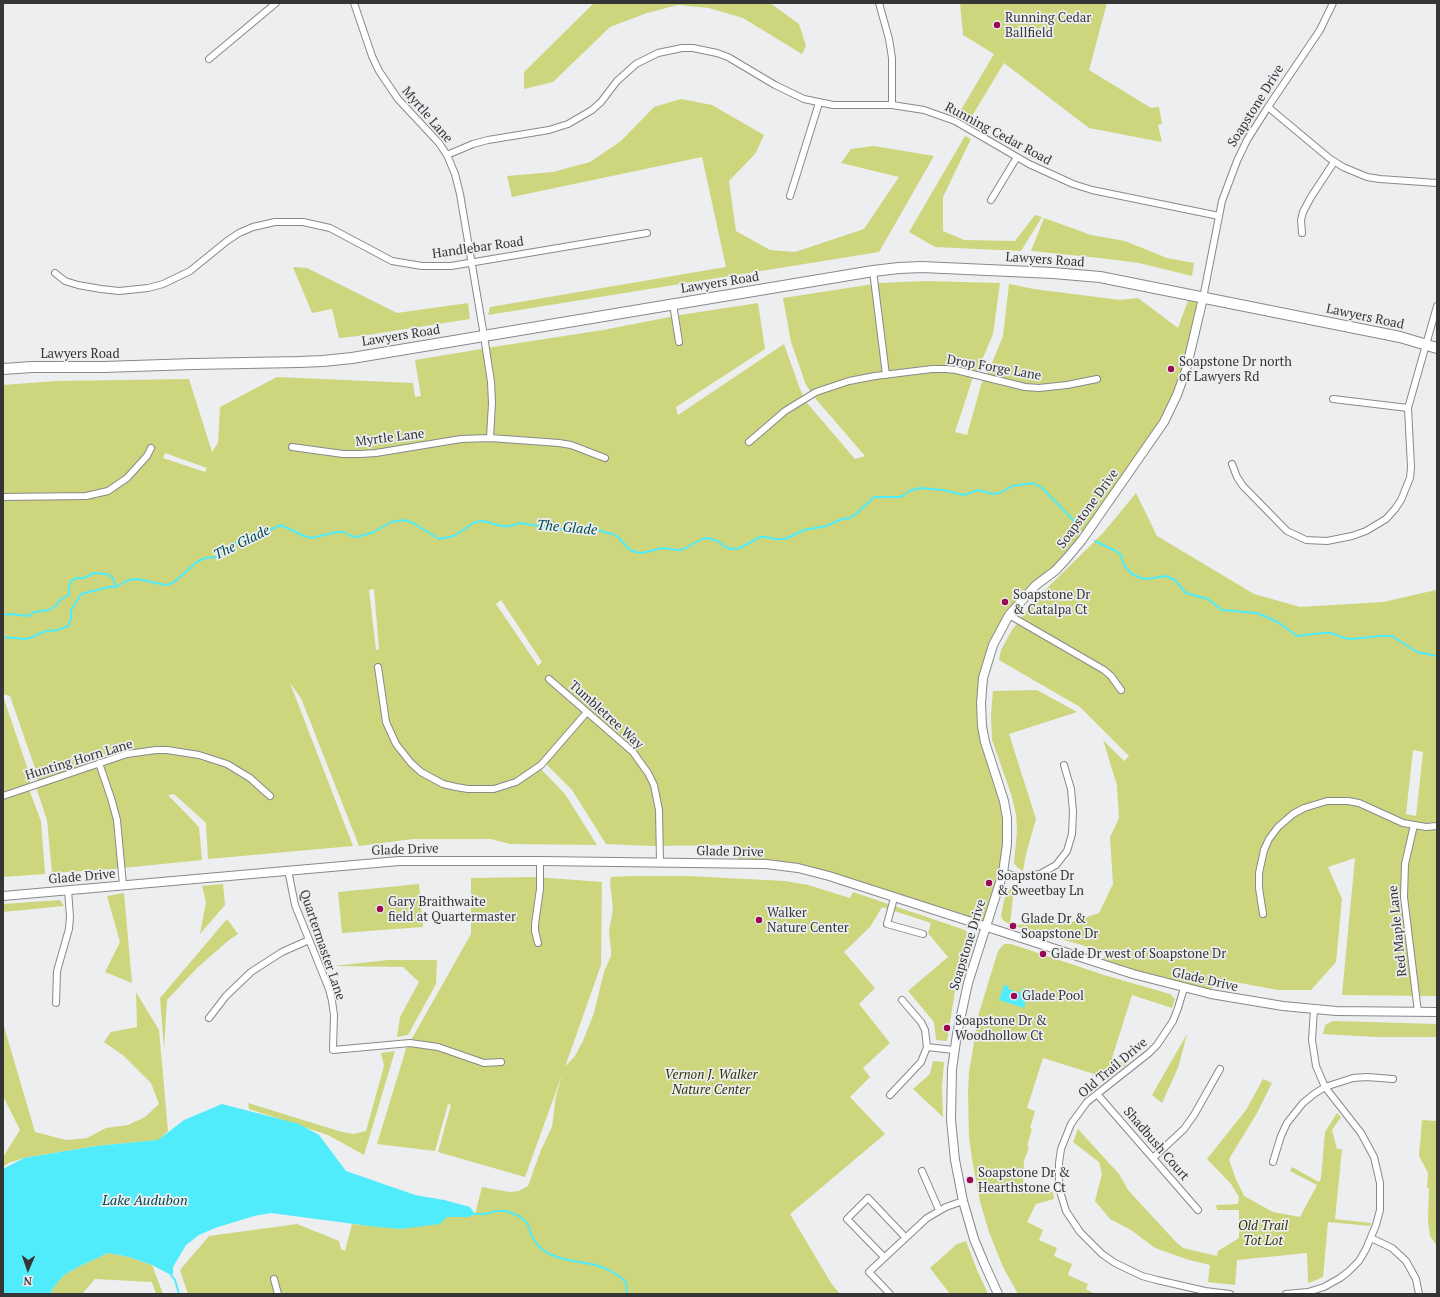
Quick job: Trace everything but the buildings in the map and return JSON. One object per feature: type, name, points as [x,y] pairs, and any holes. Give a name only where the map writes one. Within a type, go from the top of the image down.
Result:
[{"type":"main road","name":"Lawyers Road","points":[[3,369],[32,367],[104,367],[315,361],[352,358],[873,271],[922,267],[1077,274],[1100,277],[1400,337],[1437,348]]},
{"type":"street","points":[[209,59],[276,3]]},
{"type":"street","name":"Myrtle Lane","points":[[354,3],[372,56],[385,80],[398,99],[439,143],[447,155],[455,174],[472,262],[491,382],[492,403],[490,438]]},
{"type":"street","points":[[879,3],[885,20],[891,52],[892,105]]},
{"type":"street","name":"Soapstone Drive","points":[[998,1294],[974,1239],[963,1201],[955,1160],[951,1120],[954,1050],[966,991],[1003,873],[1007,844],[1007,818],[1001,790],[985,742],[982,722],[981,703],[983,678],[990,653],[997,636],[1010,615],[1035,586],[1067,558],[1082,540],[1158,432],[1175,401],[1191,352],[1222,201],[1237,160],[1247,140],[1268,107],[1320,30],[1333,3]]},
{"type":"street","name":"Running Cedar Road","points":[[447,155],[473,144],[488,140],[549,130],[568,124],[592,110],[601,102],[617,81],[636,64],[647,58],[669,50],[694,48],[717,53],[745,66],[788,92],[804,99],[819,103],[841,105],[892,105],[924,110],[946,117],[968,128],[1056,178],[1092,190],[1219,216]]},
{"type":"street","points":[[790,196],[819,103]]},
{"type":"street","points":[[1268,107],[1334,162],[1356,173],[1374,178],[1437,183]]},
{"type":"street","points":[[991,200],[1017,157]]},
{"type":"street","points":[[1302,233],[1301,220],[1303,212],[1334,162]]},
{"type":"street","name":"Handlebar Road","points":[[55,273],[65,281],[101,289],[126,290],[148,288],[163,284],[190,271],[227,241],[240,233],[263,224],[288,222],[303,222],[330,228],[383,257],[407,264],[437,267],[647,233]]},
{"type":"street","points":[[873,271],[886,375]]},
{"type":"street","points":[[673,304],[679,342]]},
{"type":"street","points":[[1232,464],[1237,477],[1243,486],[1287,531],[1297,537],[1315,541],[1327,541],[1352,536],[1366,531],[1386,519],[1395,509],[1406,490],[1411,467],[1408,408],[1411,393],[1437,306]]},
{"type":"street","name":"Drop Forge Lane","points":[[749,442],[785,411],[816,392],[850,381],[932,369],[956,370],[1039,388],[1068,385],[1097,378]]},
{"type":"street","points":[[1333,399],[1408,408]]},
{"type":"street","name":"Myrtle Lane","points":[[292,447],[343,454],[360,454],[376,453],[461,439],[490,438],[559,443],[605,458]]},
{"type":"street","points":[[3,497],[86,496],[108,491],[127,478],[151,448]]},
{"type":"street","points":[[1010,615],[1104,670],[1111,676],[1121,690]]},
{"type":"street","points":[[378,667],[386,722],[396,744],[411,763],[421,772],[437,781],[456,787],[468,789],[494,789],[516,782],[541,765],[588,712]]},
{"type":"street","name":"Tumbletree Way","points":[[549,679],[633,752],[648,773],[654,785],[659,810],[660,862]]},
{"type":"street","name":"Hunting Horn Lane","points":[[3,796],[126,754],[156,750],[183,751],[214,760],[236,769],[250,778],[270,796]]},
{"type":"street","points":[[99,763],[117,820],[123,885]]},
{"type":"street","points":[[1003,873],[1021,877],[1040,874],[1056,865],[1067,851],[1072,834],[1073,812],[1070,789],[1064,765]]},
{"type":"street","points":[[1263,914],[1259,880],[1261,860],[1264,850],[1274,831],[1293,814],[1315,804],[1327,801],[1348,801],[1359,803],[1392,819],[1414,825],[1437,826]]},
{"type":"street","name":"Red Maple Lane","points":[[1414,825],[1406,857],[1404,897],[1418,1012]]},
{"type":"street","name":"Glade Drive","points":[[3,896],[399,861],[766,864],[784,866],[829,876],[1133,974],[1184,988],[1247,1001],[1314,1009],[1362,1012],[1437,1012]]},
{"type":"street","points":[[538,943],[535,932],[535,924],[540,889],[540,861]]},
{"type":"street","name":"Quartermaster Lane","points":[[288,870],[295,905],[329,989],[334,1015],[333,1050],[396,1043],[424,1044],[451,1050],[474,1061],[484,1063],[501,1062]]},
{"type":"street","points":[[56,1003],[57,971],[69,929],[70,917],[68,890]]},
{"type":"street","points":[[894,898],[887,924],[923,934]]},
{"type":"street","points":[[209,1018],[226,996],[251,972],[282,952],[309,940]]},
{"type":"street","name":"Old Trail Drive","points":[[1184,988],[1173,1021],[1157,1045],[1144,1058],[1097,1094],[1078,1113],[1068,1131],[1061,1149],[1058,1176],[1059,1188],[1062,1200],[1071,1220],[1090,1243],[1102,1254],[1128,1270],[1157,1280],[1204,1291],[1230,1294]]},
{"type":"street","points":[[890,1095],[921,1062],[927,1047],[925,1030],[921,1022],[902,1000]]},
{"type":"street","points":[[1286,1294],[1317,1289],[1340,1278],[1359,1261],[1371,1238],[1380,1210],[1381,1190],[1378,1169],[1371,1150],[1361,1133],[1325,1087],[1316,1066],[1312,1040],[1314,1009]]},
{"type":"street","points":[[927,1047],[954,1050]]},
{"type":"street","points":[[1153,1158],[1174,1140],[1184,1129],[1194,1115],[1220,1069]]},
{"type":"street","points":[[1273,1162],[1281,1136],[1287,1123],[1303,1103],[1325,1087],[1353,1078],[1367,1077],[1393,1079]]},
{"type":"street","name":"Shadbush Court","points":[[1097,1094],[1198,1210]]},
{"type":"street","points":[[922,1171],[939,1210]]},
{"type":"street","points":[[884,1257],[847,1219],[868,1198],[905,1237]]},
{"type":"street","points":[[890,1294],[869,1272],[927,1218],[953,1203],[963,1201]]},
{"type":"street","points":[[1371,1238],[1392,1248],[1406,1261],[1416,1279],[1419,1294]]},
{"type":"street","points":[[274,1279],[278,1294]]},
{"type":"green space","points":[[594,3],[770,3],[799,24],[806,46],[802,54],[743,18],[709,8],[678,5],[647,13],[610,27],[553,82],[524,89],[524,72]]},
{"type":"green space","points":[[960,3],[1107,3],[1089,70],[1151,108],[1159,107],[1162,124],[1158,125],[1162,142],[1089,128],[1004,63],[969,121],[958,115],[994,54],[963,35]]},
{"type":"green space","points":[[681,99],[712,105],[764,135],[755,154],[729,181],[736,231],[770,250],[795,252],[864,229],[899,177],[841,163],[851,149],[874,146],[934,156],[879,252],[488,315],[490,307],[726,267],[702,157],[512,197],[507,176],[553,172],[590,162],[621,141],[654,107]]},
{"type":"green space","points":[[965,136],[971,139],[943,197],[943,231],[964,240],[1015,241],[1035,215],[1042,217],[1021,251],[935,247],[909,232]]},
{"type":"green space","points":[[1044,218],[1091,235],[1125,241],[1167,258],[1194,263],[1192,276],[1139,263],[1031,251]]},
{"type":"green space","points":[[293,267],[307,268],[397,313],[468,303],[470,319],[339,338],[332,309],[312,313]]},
{"type":"green space","points":[[925,281],[1000,283],[993,334],[972,380],[955,432],[967,435],[982,382],[990,368],[1003,336],[1009,284],[1034,289],[1120,300],[1138,298],[1178,328],[1190,295],[1203,298],[1177,395],[1092,527],[1017,605],[990,653],[981,718],[1000,785],[1007,852],[985,927],[829,876],[738,864],[738,845],[651,846],[606,844],[572,790],[544,762],[539,767],[565,794],[597,845],[510,844],[491,839],[413,839],[359,846],[301,698],[290,683],[353,846],[208,859],[206,823],[174,794],[168,795],[199,827],[202,860],[113,869],[52,873],[47,820],[37,790],[37,774],[10,696],[3,694],[3,385],[56,381],[189,379],[212,452],[218,443],[220,407],[277,377],[413,383],[415,397],[421,396],[415,360],[603,330],[680,315],[758,303],[765,349],[676,407],[678,415],[784,344],[800,389],[807,403],[855,459],[865,456],[815,398],[806,385],[791,342],[783,298],[880,283]],"holes":[[[165,453],[207,468],[205,472],[163,458]],[[374,589],[379,649],[376,650],[369,590]],[[501,600],[542,662],[538,666],[496,604]]]},
{"type":"green space","points":[[1136,493],[1157,536],[1254,594],[1300,607],[1383,602],[1436,590],[1437,996],[1342,995],[1355,858],[1328,867],[1342,899],[1336,962],[1311,990],[1278,990],[1213,978],[1211,994],[1100,964],[1106,954],[1082,945],[1010,925],[1072,922],[1099,913],[1113,884],[1110,837],[1119,818],[1117,785],[1103,740],[1124,761],[1129,756],[1080,707],[999,660],[1001,650],[1012,630],[1033,602],[1103,533]],"holes":[[[1413,750],[1423,752],[1416,816],[1406,814]]]},
{"type":"green space","points":[[1037,690],[1077,712],[1009,734],[1036,819],[1026,854],[1023,871],[1014,863],[1017,831],[1016,814],[1011,794],[992,740],[991,715],[993,691]]},
{"type":"green space","points":[[3,696],[30,776],[30,792],[41,821],[45,874],[3,877]]},
{"type":"green space","name":"Vernon J. Walker Nature Center","points":[[687,876],[785,881],[808,885],[850,898],[853,892],[965,930],[970,935],[971,941],[955,991],[947,1041],[936,1040],[934,1022],[908,991],[948,957],[928,933],[931,923],[882,907],[870,927],[844,952],[875,988],[859,1004],[890,1043],[863,1068],[870,1077],[850,1097],[885,1134],[790,1214],[831,1283],[840,1294],[188,1294],[180,1270],[209,1236],[297,1224],[339,1241],[341,1249],[345,1251],[352,1224],[401,1229],[446,1217],[469,1217],[475,1214],[482,1187],[509,1192],[519,1191],[528,1186],[541,1150],[552,1127],[556,1096],[562,1075],[525,1177],[438,1152],[451,1105],[448,1104],[435,1151],[377,1144],[406,1049],[471,934],[471,878],[535,877],[602,882],[601,965],[565,1067],[575,1056],[583,1041],[594,1013],[604,972],[611,956],[609,931],[613,909],[610,883],[611,877]]},
{"type":"green space","points":[[223,884],[225,905],[200,934],[206,902],[202,886]]},
{"type":"green space","name":"Gary Braithwaite field at Quartermaster","points":[[419,884],[423,927],[342,933],[338,892]]},
{"type":"green space","points":[[1011,887],[1014,887],[1010,925],[1003,920],[1001,916],[1004,900]]},
{"type":"green space","points":[[124,893],[132,983],[105,972],[120,942],[107,896]]},
{"type":"green space","points":[[60,900],[64,906],[3,912],[3,904]]},
{"type":"green space","points":[[227,919],[238,934],[197,968],[167,1000],[164,1049],[160,998]]},
{"type":"green space","points":[[1004,944],[1011,944],[1104,975],[1170,994],[1175,999],[1172,1008],[1132,995],[1112,1058],[1126,1065],[1107,1078],[1043,1058],[1027,1108],[1035,1111],[1027,1146],[1029,1147],[1024,1161],[1023,1184],[1053,1192],[1054,1199],[1036,1204],[1027,1222],[1043,1230],[1039,1240],[1057,1248],[1054,1256],[1072,1264],[1068,1275],[1088,1284],[1086,1289],[1095,1294],[1018,1294],[1003,1267],[989,1232],[980,1202],[969,1137],[969,1072],[979,1013],[998,951]]},
{"type":"green space","points":[[388,960],[437,960],[436,984],[408,1035],[397,1037],[400,1017],[419,982],[403,967],[333,966]]},
{"type":"green space","points":[[136,992],[159,1030],[168,1131],[159,1140],[96,1146],[24,1158],[8,1163],[3,1167],[3,1157],[20,1130],[3,1096],[3,1023],[35,1132],[66,1140],[87,1138],[106,1128],[128,1125],[145,1117],[159,1104],[151,1083],[124,1056],[104,1042],[111,1032],[137,1027]]},
{"type":"green space","points":[[1333,1021],[1437,1024],[1437,1037],[1376,1037],[1323,1034],[1325,1025]]},
{"type":"green space","points":[[1187,1034],[1178,1068],[1162,1103],[1152,1095]]},
{"type":"green space","points":[[395,1051],[364,1155],[328,1135],[249,1109],[248,1103],[342,1132],[353,1134],[366,1131],[384,1066],[381,1053]]},
{"type":"green space","points":[[933,1061],[944,1062],[942,1087],[943,1117],[913,1089],[930,1074]]},
{"type":"green space","name":"Old Trail Tot Lot","points":[[1263,1079],[1272,1083],[1257,1113],[1229,1159],[1235,1177],[1244,1196],[1273,1212],[1300,1217],[1317,1185],[1290,1171],[1292,1167],[1319,1182],[1321,1178],[1325,1132],[1337,1113],[1341,1117],[1332,1130],[1337,1149],[1342,1149],[1335,1219],[1371,1223],[1370,1226],[1328,1222],[1323,1277],[1314,1281],[1308,1283],[1307,1253],[1237,1260],[1235,1285],[1208,1282],[1210,1265],[1189,1260],[1155,1248],[1131,1230],[1110,1219],[1095,1201],[1102,1174],[1099,1162],[1073,1142],[1078,1129],[1119,1174],[1128,1190],[1183,1248],[1217,1256],[1218,1251],[1239,1238],[1239,1210],[1217,1210],[1216,1205],[1238,1204],[1239,1197],[1231,1184],[1207,1159],[1246,1110]]},
{"type":"green space","points":[[1437,1113],[1437,1246],[1430,1236],[1428,1221],[1428,1173],[1419,1156],[1422,1120],[1436,1121]]},
{"type":"green space","points":[[966,1241],[988,1294],[950,1294],[930,1268],[957,1244]]},
{"type":"green space","points":[[108,1253],[129,1257],[152,1265],[163,1294],[156,1294],[152,1282],[95,1279],[82,1294],[50,1294],[64,1275]]},
{"type":"water","name":"Glade Pool","points":[[1004,985],[1009,986],[1008,989],[1021,993],[1023,988],[1029,989],[1024,1008],[999,1000]]},
{"type":"water","name":"Lake Audubon","points":[[222,1104],[299,1124],[319,1135],[346,1171],[415,1195],[444,1200],[470,1207],[475,1214],[469,1217],[447,1217],[440,1224],[401,1229],[271,1213],[254,1216],[215,1228],[199,1235],[186,1245],[173,1267],[173,1274],[171,1275],[152,1265],[129,1257],[108,1253],[64,1275],[50,1294],[3,1294],[3,1169],[24,1158],[96,1146],[158,1140],[184,1120]]},
{"type":"waterway","name":"The Glade","points":[[3,637],[24,639],[30,638],[46,631],[58,630],[68,626],[71,619],[71,611],[81,594],[109,587],[116,587],[128,580],[137,579],[166,585],[173,583],[197,562],[205,558],[217,557],[224,553],[232,545],[281,525],[311,538],[337,532],[344,532],[351,536],[357,537],[374,532],[391,522],[404,520],[413,523],[439,539],[454,536],[475,522],[484,521],[501,526],[511,526],[520,523],[566,530],[590,527],[613,534],[618,537],[629,549],[642,553],[662,548],[678,550],[684,549],[702,539],[708,538],[718,541],[725,547],[732,549],[740,548],[760,537],[785,539],[804,530],[826,526],[842,519],[850,518],[874,497],[901,497],[909,491],[920,488],[943,490],[964,495],[978,490],[993,494],[1000,493],[1012,486],[1033,483],[1042,488],[1077,524]]},
{"type":"waterway","name":"The Glade","points":[[1095,541],[1121,555],[1124,565],[1132,574],[1147,579],[1166,576],[1175,580],[1186,593],[1208,599],[1222,610],[1256,613],[1279,623],[1297,636],[1322,633],[1331,633],[1351,639],[1392,636],[1417,652],[1437,656]]},
{"type":"waterway","name":"The Glade","points":[[3,615],[10,614],[29,616],[34,612],[49,610],[57,605],[60,600],[69,595],[69,587],[72,580],[84,578],[94,573],[107,574],[112,577],[116,587]]},
{"type":"waterway","points":[[475,1214],[506,1211],[519,1216],[527,1223],[538,1246],[549,1254],[563,1259],[596,1265],[609,1270],[626,1282],[627,1294]]},
{"type":"waterway","points":[[171,1275],[175,1280],[179,1294]]},
{"type":"place","name":"Running Cedar Ballfield","points":[[997,25]]},
{"type":"place","name":"Soapstone Dr north of Lawyers Rd","points":[[1171,369]]},
{"type":"place","name":"Soapstone Dr & Catalpa Ct","points":[[1005,602]]},
{"type":"place","name":"Soapstone Dr & Sweetbay Ln","points":[[989,883]]},
{"type":"place","name":"Gary Braithwaite field at Quartermaster","points":[[380,909]]},
{"type":"place","name":"Walker Nature Center","points":[[759,920]]},
{"type":"place","name":"Glade Dr & Soapstone Dr","points":[[1013,926]]},
{"type":"place","name":"Glade Dr west of Soapstone Dr","points":[[1043,954]]},
{"type":"place","name":"Glade Pool","points":[[1014,996]]},
{"type":"place","name":"Soapstone Dr & Woodhollow Ct","points":[[947,1028]]},
{"type":"place","name":"Soapstone Dr & Hearthstone Ct","points":[[970,1180]]}]
